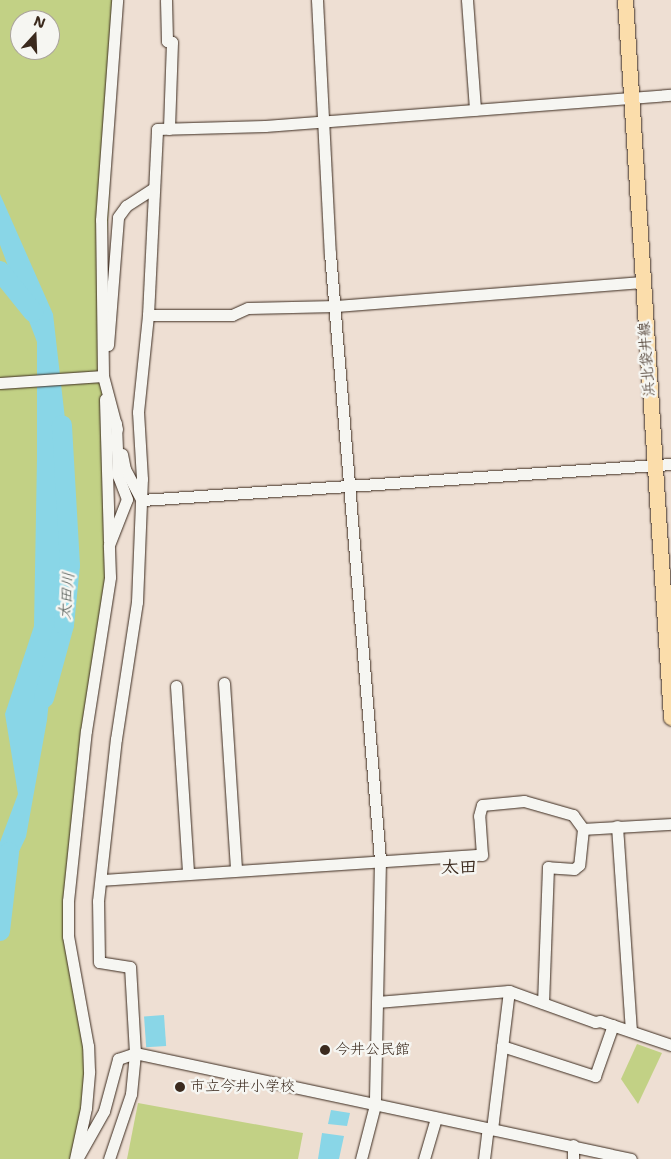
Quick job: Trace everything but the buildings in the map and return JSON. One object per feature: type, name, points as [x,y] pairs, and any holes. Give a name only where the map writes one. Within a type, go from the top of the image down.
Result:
[{"type":"main road","name":"浜北袋井線","points":[[625,0],[633,98],[653,465],[671,718]]},
{"type":"street","points":[[76,1159],[86,1108],[89,1071],[88,1046],[68,936],[68,901],[86,731],[110,577],[102,377],[101,220],[118,0]]},
{"type":"street","points":[[166,0],[166,40],[172,42],[169,129]]},
{"type":"street","points":[[317,0],[325,120],[330,254],[336,306],[380,860],[375,1106],[361,1159]]},
{"type":"street","points":[[467,0],[475,110]]},
{"type":"street","points":[[109,1159],[131,1094],[135,1053],[130,968],[99,962],[101,880],[116,738],[137,602],[142,500],[138,412],[148,316],[157,129],[265,126],[325,120],[671,96]]},
{"type":"street","points":[[142,500],[125,469],[108,390],[102,377],[107,363],[118,217],[126,206],[154,188]]},
{"type":"street","points":[[148,316],[232,315],[248,308],[336,306],[642,282]]},
{"type":"street","points":[[0,383],[102,377]]},
{"type":"street","points":[[109,545],[127,500],[118,476],[116,423]]},
{"type":"street","points":[[142,500],[671,464]]},
{"type":"street","points":[[224,683],[236,870]]},
{"type":"street","points":[[176,686],[188,874]]},
{"type":"street","points":[[101,880],[215,874],[236,870],[380,860],[482,855],[479,816],[482,806],[524,801],[573,815],[583,829],[579,865],[574,869],[548,867],[543,1003]]},
{"type":"street","points":[[583,829],[671,824]]},
{"type":"street","points":[[617,826],[631,1031]]},
{"type":"street","points":[[377,1002],[509,991],[595,1022],[600,1021],[671,1045]]},
{"type":"street","points":[[484,1159],[509,991]]},
{"type":"street","points":[[502,1046],[595,1076],[613,1025]]},
{"type":"street","points":[[76,1159],[104,1111],[118,1059],[135,1053],[375,1106],[490,1128],[630,1159]]},
{"type":"street","points":[[424,1159],[436,1118]]},
{"type":"street","points":[[573,1146],[573,1159]]},
{"type":"green space","points":[[0,0],[119,0],[101,362],[110,577],[74,833],[69,946],[89,1071],[74,1159],[0,1159]]},
{"type":"green space","points":[[637,1044],[662,1053],[638,1104],[621,1079]]},
{"type":"green space","points":[[138,1103],[303,1133],[298,1159],[127,1159]]},
{"type":"water","points":[[0,194],[53,314],[65,419],[62,572],[47,720],[26,837],[0,891],[0,842],[18,794],[5,714],[34,626],[37,342],[0,245]]},
{"type":"water","points":[[164,1015],[166,1046],[146,1047],[144,1016]]},
{"type":"water","points":[[331,1110],[350,1113],[347,1126],[328,1124]]},
{"type":"water","points":[[322,1133],[344,1136],[339,1159],[318,1159]]},
{"type":"waterway","name":"太田川","points":[[0,271],[33,312]]},
{"type":"waterway","name":"太田川","points":[[44,698],[64,625],[70,565],[62,425]]},
{"type":"waterway","name":"太田川","points":[[0,931],[9,853]]},
{"type":"place","name":"今井公民館","points":[[325,1050]]},
{"type":"place","name":"市立今井小学校","points":[[180,1087]]},
{"type":"district","name":"太田","points":[[459,867]]}]
